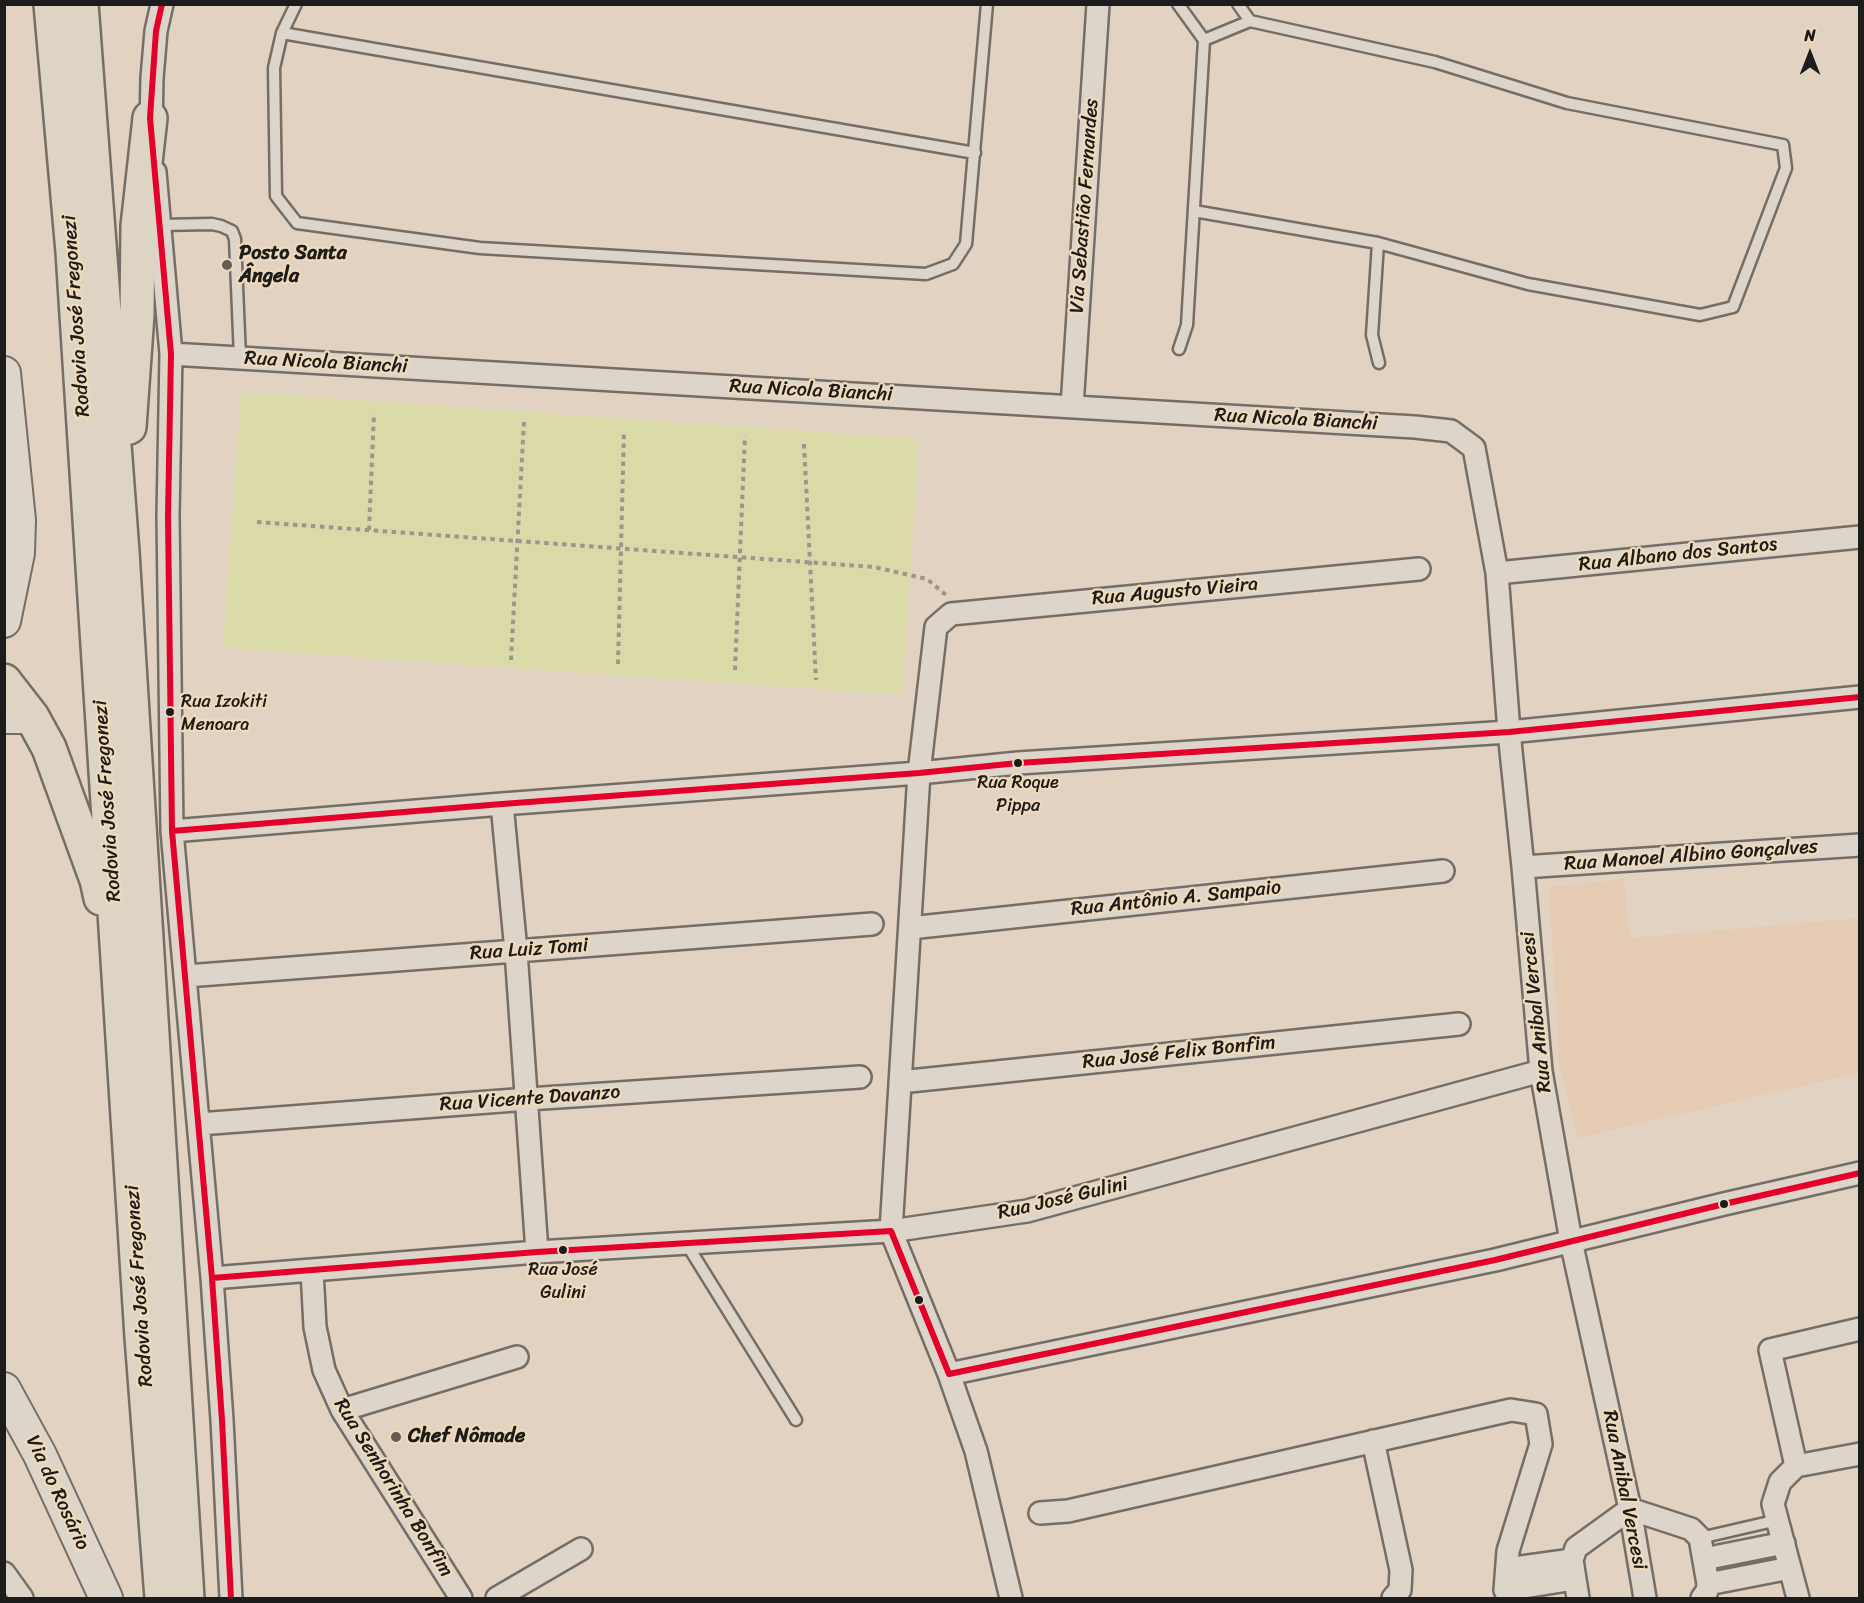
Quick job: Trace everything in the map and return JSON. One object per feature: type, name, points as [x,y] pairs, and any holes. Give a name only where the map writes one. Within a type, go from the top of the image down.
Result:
[{"type":"highway","name":"Rodovia José Fregonezi","points":[[51,4],[73,252],[142,1337],[162,1599]]},
{"type":"highway","name":"Rodovia José Fregonezi","points":[[81,4],[122,552],[187,1599]]},
{"type":"highway","points":[[122,552],[136,314],[138,226],[150,118]]},
{"type":"highway","points":[[4,681],[18,717],[49,747],[97,880],[122,1003]]},
{"type":"street","points":[[162,4],[156,31],[150,118],[171,354],[168,528],[172,831],[212,1278],[231,1599]]},
{"type":"street","name":"Via Sebastião Fernandes","points":[[1072,407],[1098,4]]},
{"type":"street","name":"Rua Nicola Bianchi","points":[[171,354],[1451,431]]},
{"type":"street","points":[[4,373],[19,520],[18,554],[4,621]]},
{"type":"street","name":"Rua Anibal Vercesi","points":[[1451,431],[1474,448],[1497,573],[1509,732],[1541,1071],[1571,1241],[1630,1509],[1645,1599]]},
{"type":"street","name":"Rua Albano dos Santos","points":[[1497,573],[1860,537]]},
{"type":"street","name":"Rua Augusto Vieira","points":[[919,773],[936,627],[951,614],[1419,569]]},
{"type":"street","points":[[172,831],[919,773],[1018,763],[1509,732],[1860,697]]},
{"type":"street","points":[[919,773],[891,1231],[949,1374],[976,1450],[1011,1599]]},
{"type":"street","points":[[502,804],[528,1099],[537,1252]]},
{"type":"street","name":"Rua Manoel Albino Gonçalves","points":[[1523,867],[1860,845]]},
{"type":"street","name":"Rua Antônio A. Sampaio","points":[[910,928],[1443,871]]},
{"type":"street","name":"Rua Luiz Tomi","points":[[186,976],[872,924]]},
{"type":"street","name":"Rua José Felix Bonfim","points":[[900,1082],[1459,1024]]},
{"type":"street","name":"Rua José Gulini","points":[[212,1278],[537,1252],[891,1231],[1027,1211],[1541,1071]]},
{"type":"street","name":"Rua Vicente Davanzo","points":[[199,1124],[860,1077]]},
{"type":"street","points":[[949,1374],[1495,1260],[1860,1173]]},
{"type":"street","name":"Rua Senhorinha Bonfim","points":[[312,1270],[315,1327],[324,1370],[342,1410],[461,1599]]},
{"type":"street","points":[[1796,1466],[1770,1350],[1860,1329]]},
{"type":"street","points":[[342,1410],[518,1357]]},
{"type":"street","name":"Via do Rosário","points":[[4,1389],[40,1455],[106,1599]]},
{"type":"street","points":[[1040,1513],[1068,1512],[1510,1410],[1536,1414],[1541,1444],[1508,1551],[1507,1586],[1575,1579],[1576,1548],[1630,1509],[1691,1529],[1700,1538],[1704,1559],[1705,1591],[1790,1568]]},
{"type":"street","points":[[1373,1441],[1401,1570],[1400,1590],[1393,1599]]},
{"type":"street","points":[[1798,1599],[1773,1504],[1780,1482],[1796,1466],[1860,1454]]},
{"type":"street","points":[[1704,1559],[1784,1543]]},
{"type":"street","points":[[497,1599],[581,1549]]},
{"type":"street","points":[[4,1573],[22,1599]]},
{"type":"lane","points":[[296,4],[282,33],[274,68],[276,196],[297,223],[480,248],[926,274],[953,264],[966,244],[987,4]]},
{"type":"lane","points":[[1178,4],[1204,40],[1187,325],[1179,350]]},
{"type":"lane","points":[[1238,4],[1250,21]]},
{"type":"lane","points":[[1194,211],[1378,243],[1528,284],[1700,315],[1733,306],[1786,168],[1783,145],[1567,103],[1435,62],[1250,21],[1204,40]]},
{"type":"lane","points":[[282,33],[975,153]]},
{"type":"lane","points":[[160,225],[212,224],[232,231],[236,239],[240,358]]},
{"type":"lane","points":[[1378,243],[1372,335],[1379,363]]},
{"type":"lane","points":[[686,1243],[796,1420]]},
{"type":"lane","points":[[1700,1538],[1778,1520]]},
{"type":"path","points":[[369,530],[374,413]]},
{"type":"path","points":[[512,660],[524,421]]},
{"type":"path","points":[[618,664],[624,431]]},
{"type":"path","points":[[735,670],[745,436]]},
{"type":"path","points":[[804,444],[816,680]]},
{"type":"path","points":[[257,522],[874,567],[927,579],[966,612]]},
{"type":"shaded area","points":[[1624,879],[1630,938],[1859,918],[1859,1073],[1577,1138],[1559,1060],[1549,887]]},
{"type":"green space","points":[[241,392],[919,439],[902,695],[223,648]]},
{"type":"transit line","points":[[162,4],[156,31],[150,118],[171,354],[168,516],[172,831],[212,1278],[231,1598]]},
{"type":"transit line","points":[[172,831],[919,773],[1018,763],[1509,732],[1860,697]]},
{"type":"transit line","points":[[212,1278],[537,1252],[891,1231],[949,1374],[1495,1260],[1860,1173]]},
{"type":"place","name":"Posto Santa Ângela","points":[[227,265]]},
{"type":"place","name":"Rua Izokiti Menoara","points":[[170,712]]},
{"type":"place","name":"Rua Roque Pippa","points":[[1018,763]]},
{"type":"place","name":"Rua José Gulini","points":[[563,1250]]},
{"type":"place","name":"Chef Nômade","points":[[396,1437]]}]
